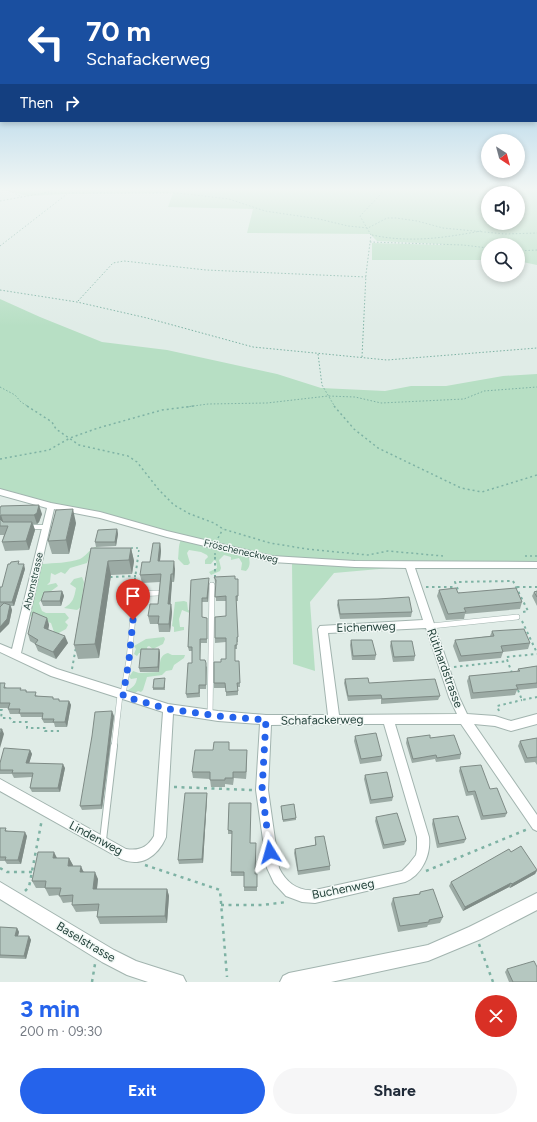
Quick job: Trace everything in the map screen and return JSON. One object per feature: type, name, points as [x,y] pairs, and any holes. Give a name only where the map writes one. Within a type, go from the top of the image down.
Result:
[{"type":"street","name":"Fröscheneckweg","points":[[0,492],[50,506],[100,515],[167,534],[272,559],[355,564],[468,566],[537,565]]},
{"type":"street","name":"Ahornstrasse","points":[[16,656],[50,506]]},
{"type":"street","name":"Rütihardstrasse","points":[[409,564],[454,697],[464,718],[537,825]]},
{"type":"street","name":"Eichenweg","points":[[334,720],[324,629],[430,625]]},
{"type":"street","name":"Schafackerweg","points":[[0,648],[70,679],[121,696],[168,709],[210,715],[266,720],[464,718],[494,721],[511,726],[537,719]]},
{"type":"street","name":"Lindenweg","points":[[0,785],[125,855],[135,857],[144,854],[156,845],[160,837],[168,709]]},
{"type":"street","name":"Buchenweg","points":[[266,720],[262,790],[272,868],[276,877],[284,887],[290,891],[310,897],[337,893],[405,876],[413,870],[422,858],[424,845],[388,719]]},
{"type":"street","name":"Baselstrasse","points":[[0,890],[98,950],[133,968],[177,982]]},
{"type":"street","points":[[289,982],[383,964],[428,953],[475,933],[537,901]]},
{"type":"lane","points":[[22,527],[45,527]]},
{"type":"lane","points":[[210,715],[212,585]]},
{"type":"lane","points":[[103,842],[121,696],[129,660],[135,594],[158,593]]},
{"type":"lane","points":[[430,625],[517,617]]},
{"type":"path","points":[[0,246],[14,235]]},
{"type":"path","points":[[362,357],[366,278],[371,235],[390,238],[438,239],[461,235]]},
{"type":"path","points":[[370,242],[463,245],[481,247]]},
{"type":"path","points":[[525,251],[537,250]]},
{"type":"path","points":[[77,302],[112,264],[124,261],[236,272],[366,278]]},
{"type":"path","points":[[0,290],[77,302],[147,318],[253,347],[386,360],[537,348]]},
{"type":"path","points":[[318,354],[322,385],[328,396],[346,420],[377,448],[465,489],[477,492],[490,490],[525,477],[537,475]]},
{"type":"path","points":[[0,387],[15,395],[21,402],[52,422],[56,429],[80,445],[128,456],[138,462],[159,490],[174,505],[190,514],[214,523],[223,529],[270,543],[307,549],[368,555],[388,551],[448,556]]},
{"type":"path","points":[[0,460],[49,450],[70,438],[98,428],[162,410],[208,404],[267,403],[328,396],[355,397],[381,403],[464,399],[484,391],[537,387]]},
{"type":"path","points":[[212,585],[214,584],[216,545],[223,529]]},
{"type":"path","points":[[131,548],[139,548],[134,590],[135,594]]},
{"type":"path","points":[[520,557],[537,556]]},
{"type":"path","points":[[104,577],[136,576]]},
{"type":"path","points":[[462,600],[455,582],[513,581],[528,611],[516,613],[517,617],[522,619],[537,654],[506,657],[513,674]]},
{"type":"path","points":[[417,587],[456,587]]},
{"type":"path","points":[[517,588],[537,588]]},
{"type":"path","points":[[70,679],[77,640]]},
{"type":"path","points":[[444,668],[508,661]]},
{"type":"path","points":[[517,687],[522,700]]},
{"type":"path","points":[[499,711],[497,706],[537,698]]},
{"type":"path","points":[[0,710],[2,710],[1,718],[10,718],[13,722],[27,722],[26,728],[46,728],[45,731],[59,731]]},
{"type":"path","points":[[164,787],[262,790]]},
{"type":"path","points":[[25,891],[29,887],[43,810]]},
{"type":"path","points":[[425,871],[474,853],[537,825]]},
{"type":"path","points":[[135,857],[137,862],[220,890],[227,977]]},
{"type":"path","points":[[0,868],[7,872],[32,872]]},
{"type":"path","points":[[221,905],[262,905],[288,902]]},
{"type":"path","points":[[475,933],[494,982]]},
{"type":"path","points":[[92,982],[98,950]]},
{"type":"green space","points":[[371,235],[537,235],[537,265],[525,262],[525,238],[481,238],[481,260],[372,260],[372,243],[446,245],[377,241]]},
{"type":"green space","points":[[0,299],[102,342],[167,350],[277,374],[321,388],[385,391],[411,386],[446,386],[503,376],[537,374],[537,562],[447,563],[334,573],[310,602],[315,671],[293,664],[292,561],[0,492]]},
{"type":"green space","points":[[181,540],[248,555],[250,561],[249,567],[246,571],[241,570],[242,563],[239,558],[231,560],[231,557],[224,555],[219,560],[221,568],[220,571],[211,575],[209,572],[217,568],[216,561],[214,560],[211,564],[205,564],[205,560],[208,557],[207,555],[201,552],[189,550],[187,553],[190,563],[188,565],[184,565],[178,559]]},
{"type":"green space","points":[[95,547],[114,550],[89,558],[87,563],[70,568],[65,574],[61,572],[55,575],[51,573],[50,582],[47,585],[56,583],[58,586],[43,597],[39,603],[42,611],[46,613],[65,613],[69,618],[65,622],[68,625],[66,629],[55,635],[51,623],[30,616],[42,564],[80,559]]},
{"type":"green space","points":[[82,577],[84,582],[81,607],[77,610],[64,608],[73,600],[75,595],[76,588],[70,584],[74,579]]},
{"type":"green space","points":[[175,602],[187,602],[188,610],[193,611],[192,614],[182,610],[179,619],[180,627],[184,627],[184,630],[174,632],[174,627],[172,626]]},
{"type":"green space","points":[[164,637],[165,639],[163,644],[153,649],[149,646],[147,647],[148,653],[139,653],[137,656],[134,654],[136,649],[134,646],[146,639]]},
{"type":"green space","points":[[168,653],[172,655],[185,655],[184,658],[174,665],[172,670],[166,671],[162,675],[147,677],[141,692],[138,691],[132,695],[127,691],[134,686],[137,680],[137,678],[131,679],[129,677],[133,671],[139,673],[159,672],[160,660],[165,654]]},
{"type":"building","points":[[39,505],[37,513],[34,515],[1,515],[0,517],[1,506]]},
{"type":"building","points":[[73,509],[66,540],[48,541],[56,510]]},
{"type":"building","points":[[0,519],[3,522],[32,522],[26,541],[2,542],[8,526],[0,526]]},
{"type":"building","points":[[117,529],[115,542],[95,542],[98,530]]},
{"type":"building","points":[[153,543],[160,543],[158,561],[174,561],[168,604],[171,604],[169,624],[158,624],[159,616],[148,616],[150,604],[158,604],[161,574],[140,575],[142,562],[150,562]]},
{"type":"building","points":[[91,548],[131,548],[129,560],[108,561],[95,644],[74,645]]},
{"type":"building","points":[[19,561],[18,564],[24,564],[12,602],[0,602],[0,587],[2,587],[8,564]]},
{"type":"building","points":[[235,576],[235,579],[238,579],[238,596],[236,596],[238,637],[237,645],[235,645],[235,661],[239,661],[240,683],[237,683],[238,691],[226,692],[225,683],[214,683],[214,662],[221,662],[221,659],[226,659],[226,638],[215,638],[215,617],[226,616],[226,596],[215,597],[216,580],[214,577]]},
{"type":"building","points":[[209,578],[207,598],[202,598],[202,617],[207,618],[207,639],[200,639],[200,660],[205,660],[206,663],[206,685],[199,685],[199,693],[186,694],[188,663],[192,663],[192,647],[188,647],[191,580]]},
{"type":"building","points":[[456,588],[458,593],[516,588],[522,602],[464,608],[466,612],[448,614],[439,590]]},
{"type":"building","points":[[62,591],[60,601],[41,601],[44,592]]},
{"type":"building","points":[[409,597],[412,612],[340,614],[338,600],[378,599]]},
{"type":"building","points":[[4,603],[10,605],[7,619],[0,627],[0,607]]},
{"type":"building","points":[[33,612],[47,618],[44,628],[65,636],[53,652],[35,644],[38,640],[28,634]]},
{"type":"building","points":[[524,629],[530,643],[501,646],[503,652],[461,656],[455,640],[494,636],[492,631]]},
{"type":"building","points":[[351,640],[372,640],[376,655],[353,656]]},
{"type":"building","points":[[391,641],[412,641],[415,656],[394,657]]},
{"type":"building","points":[[141,649],[159,649],[158,667],[139,668]]},
{"type":"building","points":[[537,666],[537,683],[516,685],[518,689],[473,693],[469,676],[520,671],[518,669]]},
{"type":"building","points":[[165,678],[164,688],[153,688],[154,679]]},
{"type":"building","points":[[368,678],[369,683],[435,679],[440,696],[382,699],[381,695],[348,696],[345,679]]},
{"type":"building","points":[[0,683],[5,683],[4,688],[21,688],[20,690],[26,690],[26,692],[36,692],[35,696],[53,697],[53,699],[59,699],[59,701],[69,701],[65,722],[53,722],[54,719],[42,719],[43,713],[19,713],[20,709],[8,709],[10,703],[0,703]]},
{"type":"building","points":[[112,711],[101,805],[80,806],[95,712]]},
{"type":"building","points":[[376,733],[382,756],[361,759],[355,736]]},
{"type":"building","points":[[430,735],[430,738],[454,735],[461,754],[437,758],[436,755],[413,759],[407,738]]},
{"type":"building","points":[[537,738],[537,757],[527,758],[520,741]]},
{"type":"building","points":[[214,742],[229,742],[229,750],[247,750],[246,772],[233,772],[233,778],[225,778],[225,780],[210,780],[210,772],[192,772],[195,750],[213,750]]},
{"type":"building","points":[[4,748],[30,750],[26,763],[63,764],[58,788],[30,788],[33,773],[12,773],[13,770],[0,770],[0,763]]},
{"type":"building","points":[[481,765],[490,789],[497,788],[507,813],[483,816],[475,791],[468,792],[460,767]]},
{"type":"building","points":[[387,772],[393,797],[371,800],[365,775]]},
{"type":"building","points":[[185,793],[207,793],[202,859],[178,860]]},
{"type":"building","points":[[229,803],[251,803],[250,843],[256,843],[255,874],[257,874],[257,887],[244,887],[244,872],[231,872],[232,831],[228,830]]},
{"type":"building","points":[[294,804],[296,818],[283,820],[281,806]]},
{"type":"building","points":[[397,813],[406,841],[384,845],[376,817]]},
{"type":"building","points":[[458,816],[466,839],[439,844],[433,819]]},
{"type":"building","points":[[0,828],[6,828],[5,831],[25,832],[18,860],[5,860],[6,857],[0,857]]},
{"type":"building","points":[[324,836],[330,866],[298,871],[295,849],[316,845],[315,837]]},
{"type":"building","points":[[521,846],[537,870],[465,907],[451,882],[509,849],[511,852]]},
{"type":"building","points":[[38,852],[54,852],[53,858],[69,858],[68,866],[81,866],[80,872],[95,872],[93,889],[167,889],[165,916],[97,917],[99,904],[72,905],[73,895],[59,896],[61,888],[45,888],[46,881],[32,881]]},
{"type":"building","points":[[433,889],[443,917],[429,920],[429,922],[400,926],[393,898],[420,894],[420,892]]},
{"type":"building","points":[[0,927],[17,928],[15,936],[29,936],[24,956],[0,955]]},
{"type":"building","points":[[534,961],[537,967],[537,982],[513,982],[507,969]]},
{"type":"route","points":[[133,620],[129,660],[123,696],[168,709],[218,716],[266,720],[262,790],[270,852]]}]
